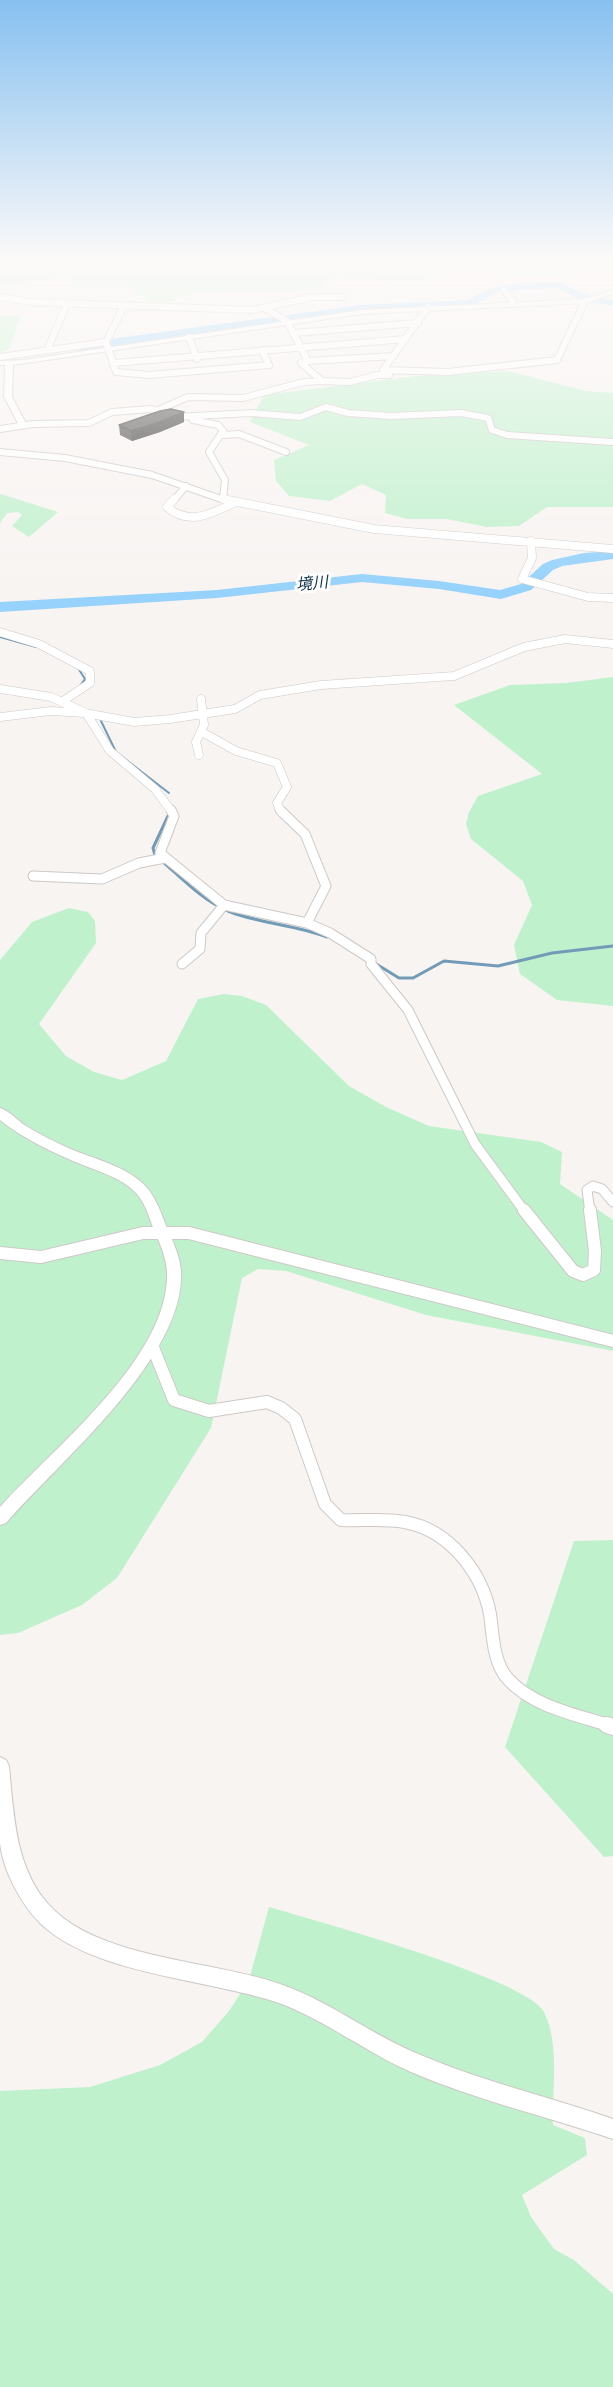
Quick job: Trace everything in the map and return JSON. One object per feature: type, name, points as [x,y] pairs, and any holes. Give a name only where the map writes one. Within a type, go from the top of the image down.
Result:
[{"type":"street","points":[[5,369],[8,397],[23,425]]},
{"type":"street","points":[[115,369],[116,372],[149,375],[210,369]]},
{"type":"street","points":[[308,369],[322,381]]},
{"type":"street","points":[[383,369],[396,372],[461,372],[482,369]]},
{"type":"street","points":[[0,429],[23,425],[89,423],[112,412],[158,410],[188,397],[243,398],[304,382],[350,382],[377,375],[394,376],[396,372]]},
{"type":"street","points":[[176,417],[251,413],[300,417],[326,407],[348,413],[391,417],[461,413],[488,418],[492,429],[531,439],[595,439],[613,442]]},
{"type":"street","points":[[158,410],[176,417],[218,425],[223,435]]},
{"type":"street","points":[[223,498],[227,492],[227,483],[210,452],[223,435],[239,434],[286,452]]},
{"type":"street","points":[[0,452],[65,458],[152,475],[234,503],[374,529],[613,549]]},
{"type":"street","points":[[186,486],[168,503],[167,507],[171,512],[200,519],[234,503]]},
{"type":"street","points":[[531,541],[532,558],[522,579],[588,597],[613,598]]},
{"type":"street","points":[[0,632],[39,644],[90,671],[90,683],[63,701]]},
{"type":"street","points":[[0,717],[51,711],[84,712],[134,722],[235,709],[260,695],[321,685],[454,676],[524,647],[566,639],[613,644]]},
{"type":"street","points":[[0,689],[63,701],[84,712],[94,721],[110,751],[150,783],[168,804],[174,816],[160,848],[162,859],[222,907],[307,923],[330,933],[371,961],[408,1010],[476,1144],[500,1181],[573,1271],[583,1275],[594,1270],[595,1251],[586,1190],[593,1186],[602,1189],[613,1202]]},
{"type":"street","points":[[199,755],[196,742],[204,725],[201,699]]},
{"type":"street","points":[[202,732],[236,751],[277,763],[287,787],[277,803],[279,811],[284,819],[304,830],[326,886],[325,893],[314,907],[307,923]]},
{"type":"street","points":[[33,876],[102,879],[140,863],[162,859]]},
{"type":"street","points":[[182,964],[200,950],[201,933],[222,907]]},
{"type":"street","points":[[0,1113],[19,1130],[41,1142],[121,1175],[138,1186],[148,1199],[171,1253],[174,1275],[166,1312],[152,1345],[118,1395],[0,1518]]},
{"type":"street","points":[[0,1253],[41,1257],[143,1233],[189,1233],[613,1341]]},
{"type":"street","points":[[152,1345],[174,1400],[209,1411],[267,1402],[281,1408],[295,1419],[325,1504],[341,1520],[406,1522],[438,1534],[470,1563],[488,1608],[494,1645],[506,1677],[525,1694],[613,1727]]},
{"type":"street","points":[[0,1766],[13,1867],[28,1895],[49,1919],[79,1939],[118,1954],[278,1993],[420,2065],[613,2128]]},
{"type":"green space","points":[[508,371],[586,391],[613,393],[613,507],[547,507],[519,526],[487,527],[447,519],[407,519],[385,513],[386,495],[362,484],[330,501],[289,496],[276,481],[274,460],[309,445],[250,422],[264,395],[415,376]]},
{"type":"green space","points":[[0,494],[58,512],[29,537],[12,526],[22,515],[18,512],[7,513],[0,523]]},
{"type":"green space","points":[[613,677],[613,1006],[557,1000],[520,974],[514,945],[532,905],[523,881],[471,839],[466,824],[469,812],[478,796],[542,774],[454,705],[510,685],[566,683]]},
{"type":"green space","points":[[69,908],[88,912],[95,921],[96,943],[39,1024],[66,1056],[94,1072],[122,1080],[166,1061],[198,999],[224,994],[242,996],[266,1005],[349,1086],[386,1107],[429,1126],[541,1142],[562,1152],[560,1184],[613,1220],[613,1351],[426,1315],[286,1271],[258,1269],[242,1278],[211,1428],[117,1578],[82,1605],[18,1633],[0,1635],[0,960],[32,922]]},
{"type":"green space","points":[[613,1540],[613,1856],[604,1857],[505,1747],[574,1541]]},
{"type":"green space","points":[[269,1907],[371,1937],[462,1968],[529,1999],[544,2012],[554,2052],[553,2125],[585,2138],[587,2155],[522,2195],[531,2217],[554,2249],[574,2260],[613,2294],[613,2387],[0,2387],[0,2091],[90,2087],[160,2065],[202,2042],[229,2011],[249,1980]]},
{"type":"building","points":[[171,409],[184,412],[131,431],[119,425],[160,411]]},
{"type":"waterway","name":"境川","points":[[0,607],[217,594],[362,578],[439,585],[501,595],[526,587],[548,567],[557,563],[584,557],[613,555]]},
{"type":"waterway","points":[[0,637],[36,647]]},
{"type":"waterway","points":[[78,668],[85,679],[80,686]]},
{"type":"waterway","points":[[101,721],[116,752],[169,793]]},
{"type":"waterway","points":[[168,816],[153,848],[155,855],[199,893],[218,906],[239,915],[327,937]]},
{"type":"waterway","points":[[373,962],[399,978],[413,978],[444,961],[498,966],[552,953],[613,946]]}]
